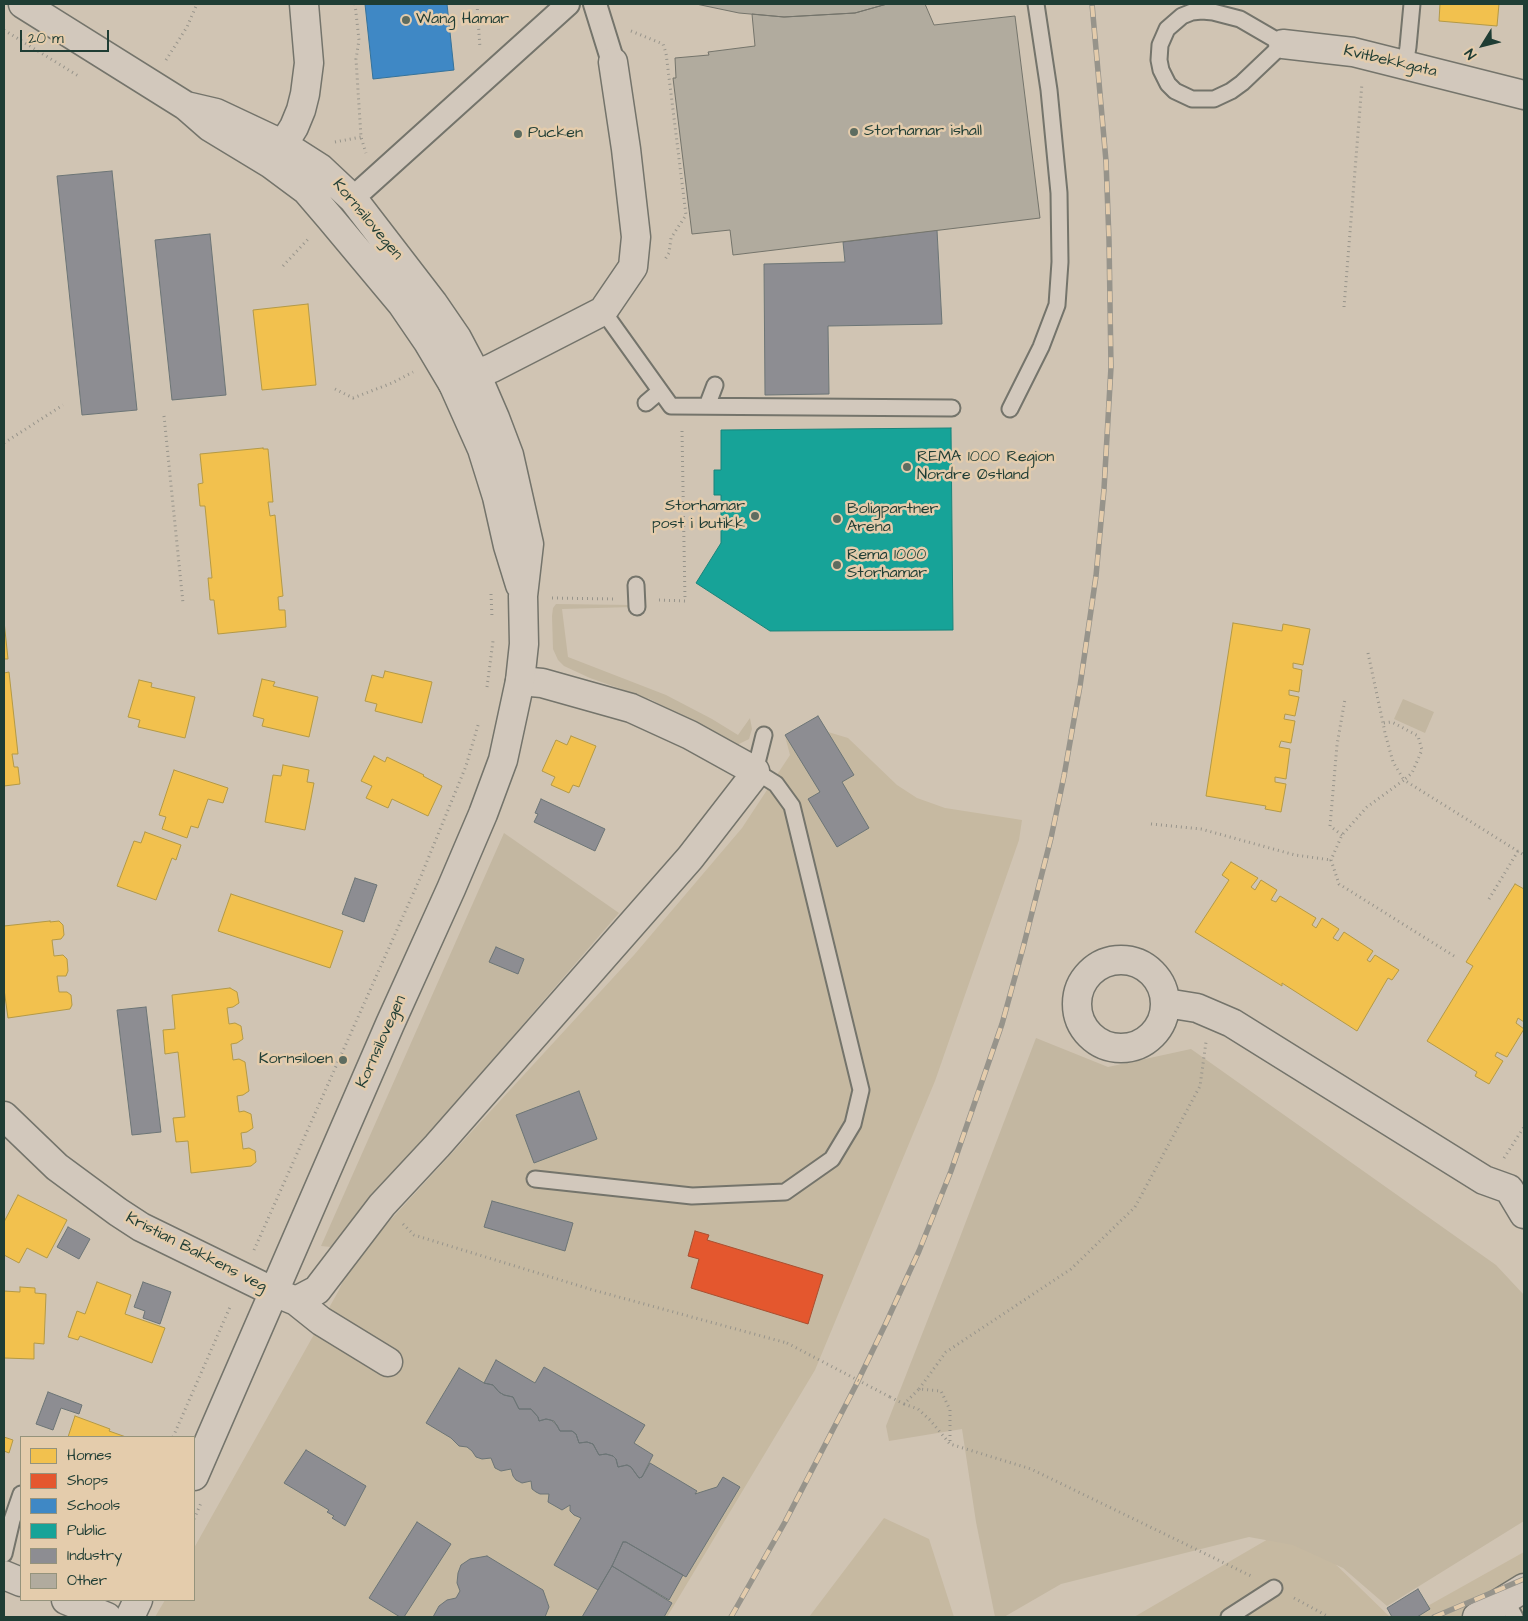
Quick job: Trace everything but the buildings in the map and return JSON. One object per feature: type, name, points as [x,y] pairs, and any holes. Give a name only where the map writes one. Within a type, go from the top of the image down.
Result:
[{"type":"street","name":"Kornsilovegen","points":[[23,4],[186,106],[216,113],[277,154],[320,168],[353,199],[433,303],[457,338],[464,379],[495,418],[509,455],[529,544],[523,596],[524,644],[520,681],[503,760],[483,814],[390,1024],[285,1296],[195,1474]]},
{"type":"street","points":[[277,154],[298,119],[305,94],[309,63],[304,4]]},
{"type":"street","points":[[363,189],[568,4]]},
{"type":"street","points":[[464,379],[603,311],[633,267],[636,238],[626,149],[613,62],[598,11]]},
{"type":"street","name":"Kvitbekkgata","points":[[1283,44],[1354,52],[1524,95]]},
{"type":"street","points":[[285,1296],[317,1290],[382,1205],[437,1146],[690,858],[752,778],[755,771],[690,735],[631,708],[542,683],[520,681]]},
{"type":"street","points":[[1166,1003],[1197,1008],[1232,1023],[1484,1180],[1517,1183],[1524,1214]]},
{"type":"street","name":"Kristian Bakkens veg","points":[[4,1116],[57,1167],[133,1222],[285,1296]]},
{"type":"street","points":[[285,1296],[321,1321],[388,1362]]},
{"type":"street","points":[[4,1575],[20,1582]]},
{"type":"street","points":[[68,1601],[107,1617]]},
{"type":"street","points":[[130,1617],[138,1601]]},
{"type":"street","points":[[1477,1617],[1515,1601]]},
{"type":"lane","points":[[1010,409],[1041,347],[1057,305],[1060,262],[1059,193],[1049,90],[1036,4]]},
{"type":"lane","points":[[1240,19],[1241,4]]},
{"type":"lane","points":[[1405,64],[1412,4]]},
{"type":"lane","points":[[1192,12],[1213,12],[1240,19],[1283,44],[1242,83],[1214,99],[1192,99],[1175,91],[1168,84],[1161,70],[1159,60],[1160,45],[1167,30],[1182,16],[1192,12]]},
{"type":"lane","points":[[603,311],[671,406],[952,408]]},
{"type":"lane","points":[[707,406],[716,385]]},
{"type":"lane","points":[[646,403],[660,391]]},
{"type":"lane","points":[[534,1179],[692,1196],[785,1192],[832,1159],[852,1124],[861,1090],[792,806],[776,784],[755,771],[764,735]]},
{"type":"lane","points":[[4,1554],[20,1497]]},
{"type":"lane","points":[[1228,1617],[1274,1588]]},
{"type":"path","points":[[162,66],[187,27],[198,4]]},
{"type":"path","points":[[355,4],[359,40],[356,59],[361,137],[366,156],[380,174]]},
{"type":"path","points":[[477,4],[483,81]]},
{"type":"path","points":[[598,11],[663,44],[666,53],[686,216],[671,238],[669,253],[660,265]]},
{"type":"path","points":[[4,30],[83,78]]},
{"type":"path","points":[[1344,307],[1365,55]]},
{"type":"path","points":[[335,142],[361,137]]},
{"type":"path","points":[[304,231],[316,243]]},
{"type":"path","points":[[283,266],[310,237]]},
{"type":"path","points":[[334,389],[353,398],[392,383],[421,368]]},
{"type":"path","points":[[4,443],[63,405]]},
{"type":"path","points":[[164,416],[182,603]]},
{"type":"path","points":[[492,596],[637,597],[685,601],[682,431]]},
{"type":"path","points":[[490,588],[492,596],[492,624]]},
{"type":"path","points":[[486,696],[492,633]]},
{"type":"path","points":[[1368,653],[1393,762],[1404,780],[1524,855]]},
{"type":"path","points":[[1342,835],[1330,826],[1337,745],[1345,698]]},
{"type":"path","points":[[254,1250],[421,876],[466,766],[482,714]]},
{"type":"path","points":[[1383,723],[1392,722],[1418,736],[1422,750],[1412,773],[1367,807],[1342,835],[1330,860],[1338,884],[1454,956]]},
{"type":"path","points":[[1151,824],[1201,829],[1295,855],[1330,860]]},
{"type":"path","points":[[1489,899],[1518,851]]},
{"type":"path","points":[[904,1404],[919,1389],[946,1352],[1071,1269],[1135,1207],[1200,1086],[1206,1041],[1214,1014]]},
{"type":"path","points":[[1501,1161],[1524,1127]]},
{"type":"path","points":[[382,1205],[414,1235],[593,1290],[787,1343],[904,1404],[918,1409],[950,1444],[1031,1469],[1274,1588],[1329,1617]]},
{"type":"path","points":[[173,1436],[230,1307]]},
{"type":"path","points":[[919,1389],[941,1391],[950,1410],[950,1444]]},
{"type":"shaded area","points":[[556,604],[631,605],[632,607],[562,609],[568,657],[666,695],[738,735],[750,718],[752,729],[749,739],[739,744],[732,744],[652,700],[590,678],[564,666],[558,660],[553,649],[552,616],[553,608]]},
{"type":"shaded area","points":[[1403,699],[1434,712],[1425,733],[1394,719]]},
{"type":"shaded area","points":[[818,716],[828,732],[848,738],[897,785],[917,798],[945,808],[1022,820],[1019,840],[935,1081],[815,1370],[667,1617],[155,1617],[164,1601],[195,1601],[195,1546],[339,1290],[351,1263],[634,955],[742,828],[790,755],[785,736]]},
{"type":"shaded area","points":[[504,833],[619,913],[331,1247],[321,1246]]},
{"type":"shaded area","points":[[1036,1038],[1108,1067],[1191,1049],[1496,1265],[1524,1295],[1524,1521],[1387,1606],[1343,1568],[1293,1545],[1249,1537],[1061,1584],[1004,1617],[995,1617],[976,1522],[962,1429],[889,1441],[886,1426]]},
{"type":"shaded area","points":[[884,1518],[929,1539],[954,1617],[809,1617]]},
{"type":"shaded area","points":[[1294,1524],[1390,1617],[1134,1617]]},
{"type":"shaded area","points":[[1524,1552],[1524,1617],[1408,1617]]},
{"type":"railway","points":[[731,1617],[785,1522],[855,1387],[919,1251],[951,1171],[1002,1024],[1051,838],[1080,686],[1096,576],[1104,489],[1111,367],[1106,161],[1092,4]]},
{"type":"railway","points":[[1434,1617],[1524,1579]]},
{"type":"place","name":"Wang Hamar","points":[[406,20]]},
{"type":"place","name":"Storhamar ishall","points":[[854,132]]},
{"type":"place","name":"Pucken","points":[[518,134]]},
{"type":"place","name":"REMA 1000 Region Nordre Østland","points":[[907,467]]},
{"type":"place","name":"Storhamar post i butikk","points":[[755,516]]},
{"type":"place","name":"Boligpartner Arena","points":[[837,519]]},
{"type":"place","name":"Rema 1000 Storhamar","points":[[837,565]]},
{"type":"place","name":"Kornsiloen","points":[[343,1060]]}]
